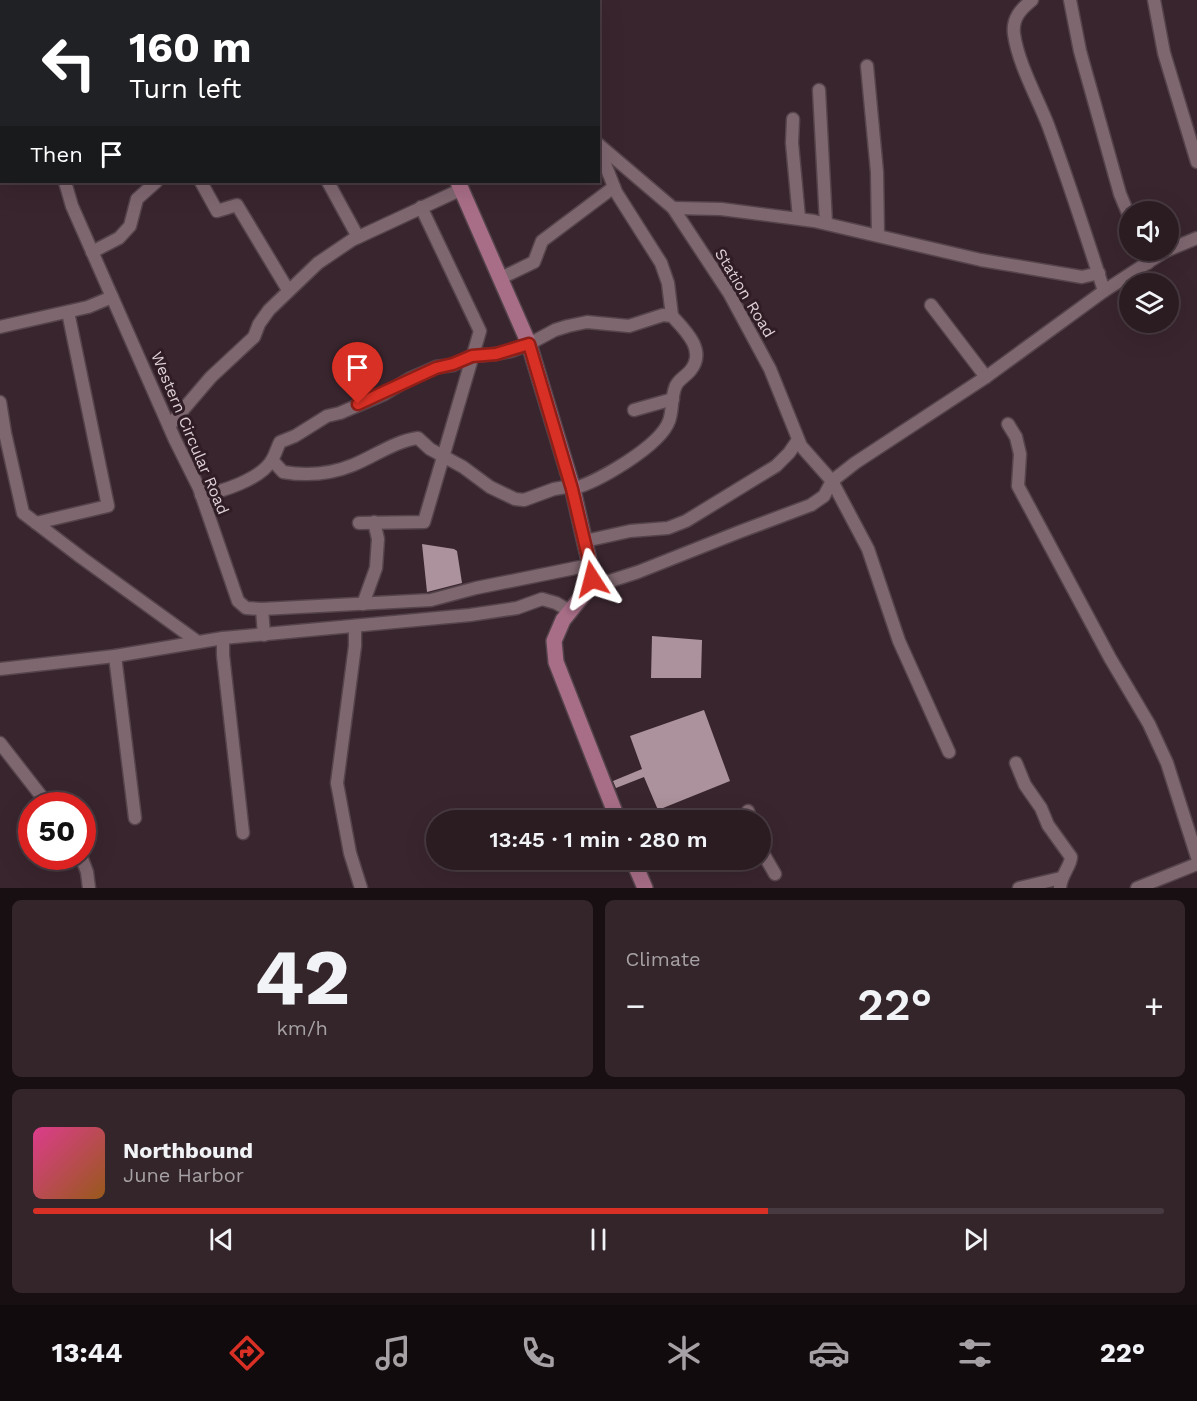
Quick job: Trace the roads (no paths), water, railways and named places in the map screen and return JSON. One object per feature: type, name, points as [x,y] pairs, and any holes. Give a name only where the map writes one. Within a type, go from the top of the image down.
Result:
[{"type":"main road","points":[[460,185],[529,344],[572,488],[585,541],[592,584],[563,620],[554,641],[556,663],[614,810]]},
{"type":"main road","points":[[640,870],[645,888]]},
{"type":"street","points":[[1032,0],[1017,6],[1014,34],[1027,75],[1069,182],[1104,291]]},
{"type":"street","points":[[1070,0],[1080,51],[1123,201]]},
{"type":"street","points":[[1154,0],[1164,53],[1197,162]]},
{"type":"street","points":[[867,66],[878,172],[878,235]]},
{"type":"street","points":[[819,90],[826,223]]},
{"type":"street","points":[[793,119],[792,143],[799,218]]},
{"type":"street","name":"Station Road","points":[[600,147],[673,208],[729,293],[770,369],[801,446],[832,481],[868,549],[899,641],[949,752]]},
{"type":"street","points":[[272,460],[283,472],[306,474],[326,472],[350,466],[406,440],[418,438],[490,487],[515,499],[524,500],[554,489],[586,485],[640,452],[658,437],[669,421],[675,386],[690,370],[697,357],[695,344],[672,316],[668,283],[662,262],[614,187],[600,150]]},
{"type":"street","name":"Western Circular Road","points":[[65,183],[72,206],[92,252],[201,495],[238,601],[246,608],[431,600],[476,588],[591,572]]},
{"type":"street","points":[[92,252],[119,238],[130,226],[136,199],[155,183]]},
{"type":"street","points":[[202,183],[217,211],[237,205],[288,290]]},
{"type":"street","points":[[329,183],[358,237]]},
{"type":"street","points":[[169,426],[211,377],[254,337],[259,324],[269,310],[318,263],[358,237],[421,207],[460,185]]},
{"type":"street","points":[[501,278],[534,262],[542,241],[614,187]]},
{"type":"street","points":[[359,523],[424,522],[480,331],[421,207]]},
{"type":"street","points":[[673,208],[721,209],[799,218],[981,260],[1083,277],[1099,273]]},
{"type":"street","points":[[1179,245],[1197,238]]},
{"type":"street","points":[[591,572],[607,582],[811,505],[824,496],[832,481],[855,463],[986,377],[1104,291],[1151,261]]},
{"type":"street","points":[[0,327],[88,307],[112,297]]},
{"type":"street","points":[[931,305],[986,377]]},
{"type":"street","points":[[36,523],[108,506],[68,312]]},
{"type":"street","points":[[201,495],[220,493],[248,480],[272,460],[280,442],[296,436],[327,416],[340,413],[384,394],[428,371],[472,356],[496,354],[529,344],[555,330],[578,324],[601,322],[602,325],[629,326],[663,315],[672,316]]},
{"type":"street","points":[[634,410],[673,399]]},
{"type":"street","points":[[0,402],[23,513],[198,642]]},
{"type":"street","points":[[1008,424],[1016,437],[1020,454],[1018,486],[1104,649],[1149,724],[1167,763],[1197,857]]},
{"type":"street","points":[[585,541],[630,531],[668,528],[686,521],[776,466],[798,440]]},
{"type":"street","points":[[363,604],[376,568],[378,539],[374,522]]},
{"type":"street","points":[[0,669],[115,656],[223,638],[470,615],[517,608],[542,599],[556,603],[570,611]]},
{"type":"street","points":[[261,609],[264,635]]},
{"type":"street","points":[[355,626],[355,646],[337,783],[350,853],[360,888]]},
{"type":"street","points":[[223,638],[243,833]]},
{"type":"street","points":[[115,656],[135,818]]},
{"type":"street","points":[[0,743],[38,792]]},
{"type":"street","points":[[1016,763],[1024,786],[1041,808],[1048,825],[1071,857],[1060,883],[1018,888]]},
{"type":"street","points":[[1137,888],[1197,864]]},
{"type":"street","points":[[771,867],[775,874]]},
{"type":"street","points":[[86,870],[89,888]]}]
